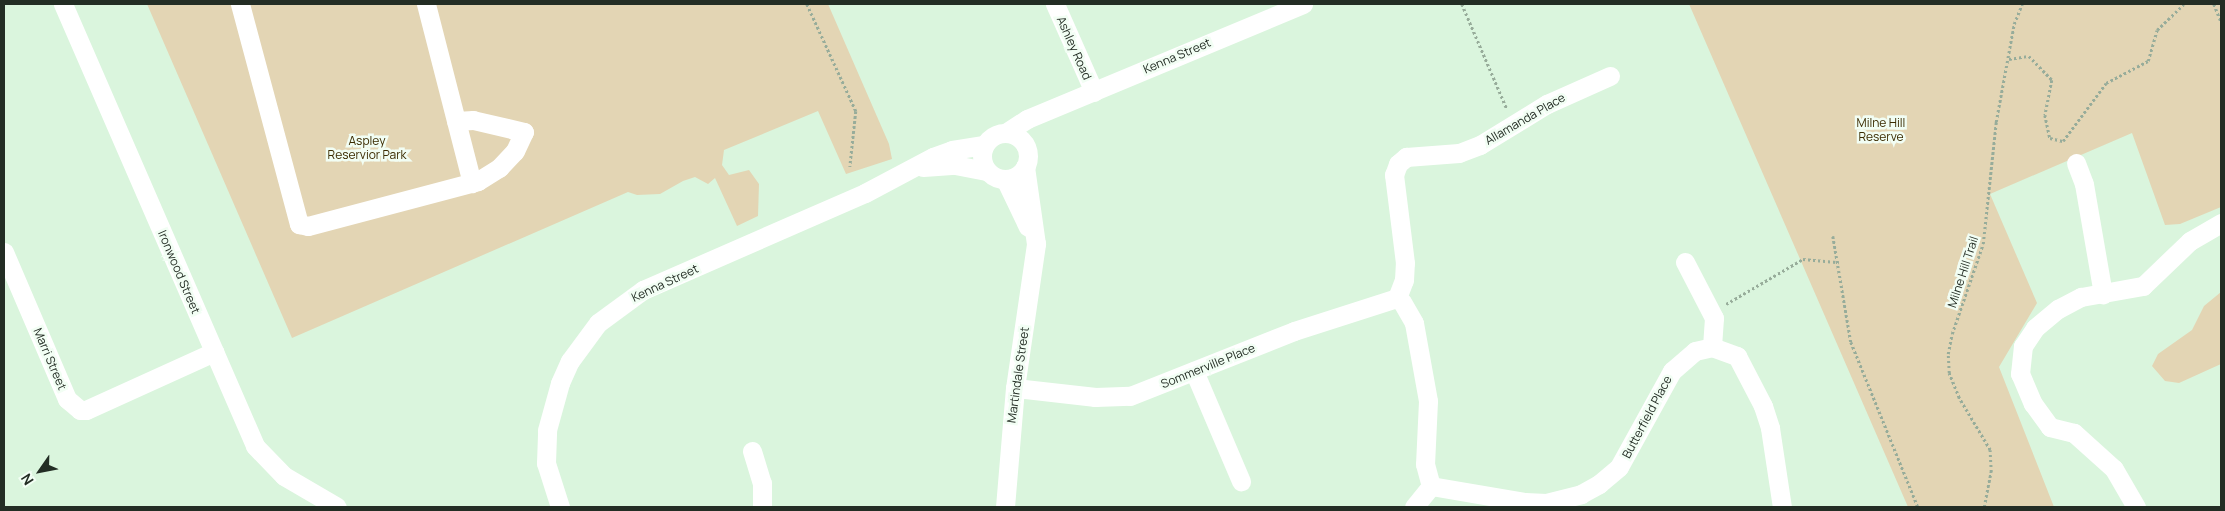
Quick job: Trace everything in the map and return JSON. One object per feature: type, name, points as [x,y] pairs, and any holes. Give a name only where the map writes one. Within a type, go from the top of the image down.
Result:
[{"type":"street","name":"Ironwood Street","points":[[62,4],[255,446],[284,476],[337,507]]},
{"type":"street","points":[[240,4],[299,224],[308,226],[472,183],[499,168],[515,151],[524,132],[472,120],[456,121]]},
{"type":"street","points":[[426,4],[472,183]]},
{"type":"street","name":"Ashley Road","points":[[1055,4],[1094,92]]},
{"type":"street","name":"Kenna Street","points":[[560,507],[546,463],[547,430],[560,384],[570,361],[598,323],[643,290],[919,168],[952,150],[984,145],[994,135],[1007,132],[1027,118],[1050,111],[1303,4]]},
{"type":"street","name":"Allamanda Place","points":[[1396,298],[1404,280],[1405,264],[1394,175],[1398,164],[1414,156],[1459,153],[1515,127],[1548,104],[1610,76]]},
{"type":"street","name":"Kenna Street","points":[[1026,146],[1036,128],[1050,111]]},
{"type":"street","points":[[1007,132],[1019,137],[1026,146],[1026,167],[1017,176],[1005,179],[1036,244]]},
{"type":"street","points":[[984,145],[981,158],[987,171]]},
{"type":"street","points":[[2076,163],[2084,184],[2103,294]]},
{"type":"street","name":"Kenna Street","points":[[919,168],[955,165],[987,171],[1005,179]]},
{"type":"street","name":"Martindale Street","points":[[1005,507],[1015,388],[1036,244],[1026,167]]},
{"type":"street","points":[[2136,507],[2122,477],[2104,459],[2074,433],[2050,428],[2022,384],[2020,358],[2023,346],[2035,328],[2058,309],[2081,298],[2136,289],[2149,282],[2190,241],[2221,223]]},
{"type":"street","name":"Marri Street","points":[[4,252],[67,398],[80,410],[86,410],[214,352]]},
{"type":"street","points":[[1684,262],[1714,318],[1712,347],[1737,356],[1763,406],[1770,428],[1782,507]]},
{"type":"street","points":[[1396,298],[1402,302],[1414,323],[1428,401],[1425,464],[1430,486],[1414,507]]},
{"type":"street","name":"Sommerville Place","points":[[1015,388],[1095,397],[1130,396],[1294,331],[1396,298]]},
{"type":"street","name":"Butterfield Place","points":[[1430,486],[1546,505],[1581,494],[1599,484],[1619,467],[1672,371],[1695,351],[1712,347]]},
{"type":"street","points":[[1194,371],[1241,481]]},
{"type":"street","points":[[752,451],[762,483],[762,507]]},
{"type":"path","points":[[807,4],[856,111],[850,167]]},
{"type":"path","points":[[1462,4],[1515,127]]},
{"type":"path","name":"Milne Hill Trail","points":[[1984,507],[1991,472],[1990,450],[1959,398],[1949,373],[1948,354],[1952,334],[1983,244],[1996,122],[2014,24],[2022,4]]},
{"type":"path","points":[[2009,59],[2029,56],[2052,80],[2045,115],[2050,138],[2063,141],[2106,83],[2148,61],[2157,30],[2184,4]]},
{"type":"path","points":[[2214,4],[2221,21]]},
{"type":"path","points":[[1834,236],[1851,342],[1918,507]]},
{"type":"path","points":[[1714,318],[1726,311],[1726,303],[1803,259],[1839,262]]},
{"type":"green space","name":"Aspley Reservior Park","points":[[147,4],[828,4],[889,144],[892,159],[846,174],[818,111],[724,150],[722,165],[729,175],[749,170],[759,184],[758,216],[737,226],[715,178],[708,184],[695,177],[683,181],[660,194],[637,195],[628,192],[292,338]]},
{"type":"green space","name":"Milne Hill Reserve","points":[[1689,4],[2221,4],[2221,207],[2180,224],[2165,225],[2132,133],[1990,194],[2037,303],[1999,367],[2054,507],[1908,507]]},
{"type":"green space","points":[[2221,292],[2221,364],[2179,383],[2165,381],[2152,366],[2158,354],[2192,330],[2204,306]]}]
